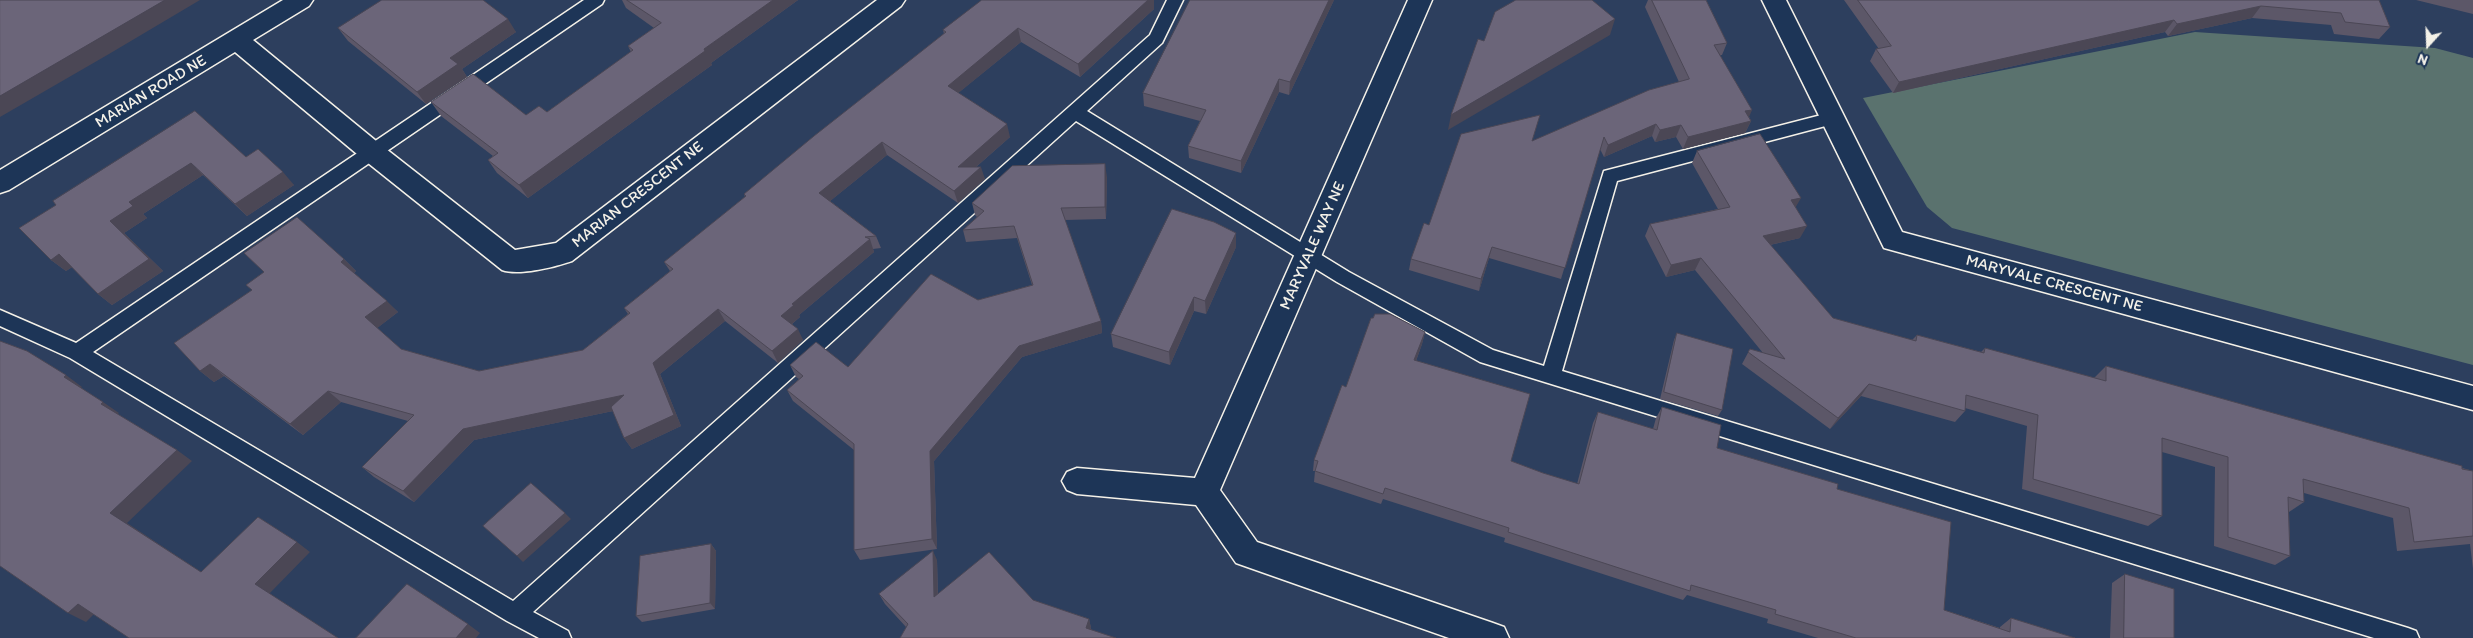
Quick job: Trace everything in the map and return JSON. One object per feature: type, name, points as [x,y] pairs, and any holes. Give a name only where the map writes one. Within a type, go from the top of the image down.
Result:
[{"type":"street","name":"MARIAN ROAD NE","points":[[0,183],[300,0]]},
{"type":"street","name":"MARIAN CRESCENT NE","points":[[237,40],[372,152],[511,262],[563,253],[893,0]]},
{"type":"street","name":"MARYVALE WAY NE","points":[[1204,492],[1420,0]]},
{"type":"street","name":"MARYVALE CRESCENT NE","points":[[1774,0],[1893,240],[2473,398]]},
{"type":"street","points":[[1077,481],[1204,492],[1247,553],[1493,638]]},
{"type":"lane","points":[[77,352],[596,0]]},
{"type":"lane","points":[[515,614],[1156,38],[1175,0]]},
{"type":"lane","points":[[1074,111],[1308,257],[1488,356],[2408,638]]},
{"type":"lane","points":[[1551,376],[1610,176],[1834,118]]},
{"type":"lane","points":[[0,318],[77,352],[515,614],[560,638]]},
{"type":"green space","points":[[2195,32],[2435,48],[2473,58],[2473,365],[1952,228],[1927,207],[1863,98]]},
{"type":"building","points":[[0,0],[165,0],[0,96]]},
{"type":"building","points":[[382,0],[483,0],[508,19],[450,58],[458,64],[417,92],[338,28]]},
{"type":"building","points":[[627,0],[773,0],[519,185],[488,160],[498,153],[431,102],[473,74],[526,115],[539,106],[547,112],[633,50],[628,46],[661,23]]},
{"type":"building","points":[[982,0],[1148,0],[1078,64],[1018,28],[948,86],[1007,124],[958,167],[981,167],[954,191],[882,142],[819,193],[876,236],[865,237],[870,239],[792,304],[794,305],[781,316],[798,329],[772,351],[718,309],[653,363],[674,415],[624,438],[611,407],[624,395],[463,429],[403,491],[362,467],[414,415],[328,391],[290,424],[210,364],[200,371],[174,343],[252,290],[246,285],[264,272],[244,253],[297,217],[344,259],[341,262],[387,301],[365,317],[401,349],[479,371],[583,350],[630,313],[624,308],[673,269],[664,262],[746,196],[744,194],[814,136],[946,32],[943,30]]},
{"type":"building","points":[[1190,0],[1329,0],[1290,82],[1279,79],[1241,161],[1188,146],[1206,110],[1143,93]]},
{"type":"building","points":[[1516,0],[1592,0],[1615,19],[1451,115],[1478,39],[1484,41],[1495,12]]},
{"type":"building","points":[[1652,0],[1706,0],[1727,43],[1714,45],[1752,110],[1745,111],[1751,121],[1688,137],[1681,125],[1660,130],[1656,124],[1608,145],[1604,137],[1565,268],[1492,247],[1481,279],[1411,259],[1424,223],[1429,225],[1461,134],[1540,115],[1532,141],[1649,90],[1689,79]]},
{"type":"building","points":[[1858,0],[2379,0],[2390,27],[2345,22],[2341,13],[2261,6],[2177,24],[2174,20],[1899,82],[1876,49],[1891,46]]},
{"type":"building","points":[[195,111],[246,157],[258,149],[283,172],[235,204],[191,163],[129,202],[133,206],[110,221],[149,259],[98,294],[59,254],[51,260],[19,228],[56,205],[53,201]]},
{"type":"building","points":[[1760,134],[1801,198],[1791,200],[1807,226],[1763,236],[1833,318],[1916,341],[1917,335],[1984,353],[1985,348],[2106,381],[2106,366],[2462,466],[2462,469],[2473,471],[2473,536],[2414,542],[2409,508],[2303,479],[2304,502],[2288,497],[2290,556],[2228,537],[2228,457],[2162,438],[2162,516],[2033,479],[2038,415],[1966,395],[1965,411],[1869,384],[1838,418],[1748,352],[1750,349],[1785,359],[1701,258],[1671,265],[1650,224],[1730,207],[1697,151]]},
{"type":"building","points":[[1105,164],[1105,207],[1061,208],[1101,321],[1019,346],[930,451],[932,539],[854,550],[854,444],[787,390],[803,376],[790,365],[816,342],[848,367],[931,274],[978,300],[1033,285],[1014,226],[963,230],[984,211],[972,203],[1012,166]]},
{"type":"building","points":[[1172,209],[1214,222],[1236,233],[1205,301],[1194,297],[1169,352],[1111,334]]},
{"type":"building","points":[[1375,314],[1390,314],[1425,332],[1414,360],[1530,394],[1511,461],[1579,484],[1598,412],[1657,430],[1662,407],[1721,425],[1717,448],[1838,484],[1837,489],[1951,522],[1944,610],[2010,632],[2011,618],[2075,638],[1856,638],[1775,614],[1776,610],[1691,585],[1690,591],[1508,532],[1509,528],[1385,488],[1383,494],[1315,471],[1318,461],[1314,460],[1342,385],[1346,387],[1371,318]]},
{"type":"building","points":[[1677,333],[1733,349],[1722,410],[1664,392]]},
{"type":"building","points":[[0,341],[27,351],[66,375],[64,377],[103,402],[101,404],[177,450],[110,513],[201,572],[258,517],[297,542],[255,584],[338,638],[129,638],[78,604],[68,613],[0,566]]},
{"type":"building","points":[[531,483],[565,513],[517,556],[483,526]]},
{"type":"building","points":[[711,544],[710,603],[636,616],[640,556]]},
{"type":"building","points":[[933,551],[934,597],[989,552],[1033,600],[1089,619],[1086,628],[1116,638],[900,638],[908,624],[879,594]]},
{"type":"building","points":[[2125,574],[2174,589],[2174,638],[2124,638]]},
{"type":"building","points":[[407,584],[468,624],[456,638],[356,638]]}]
